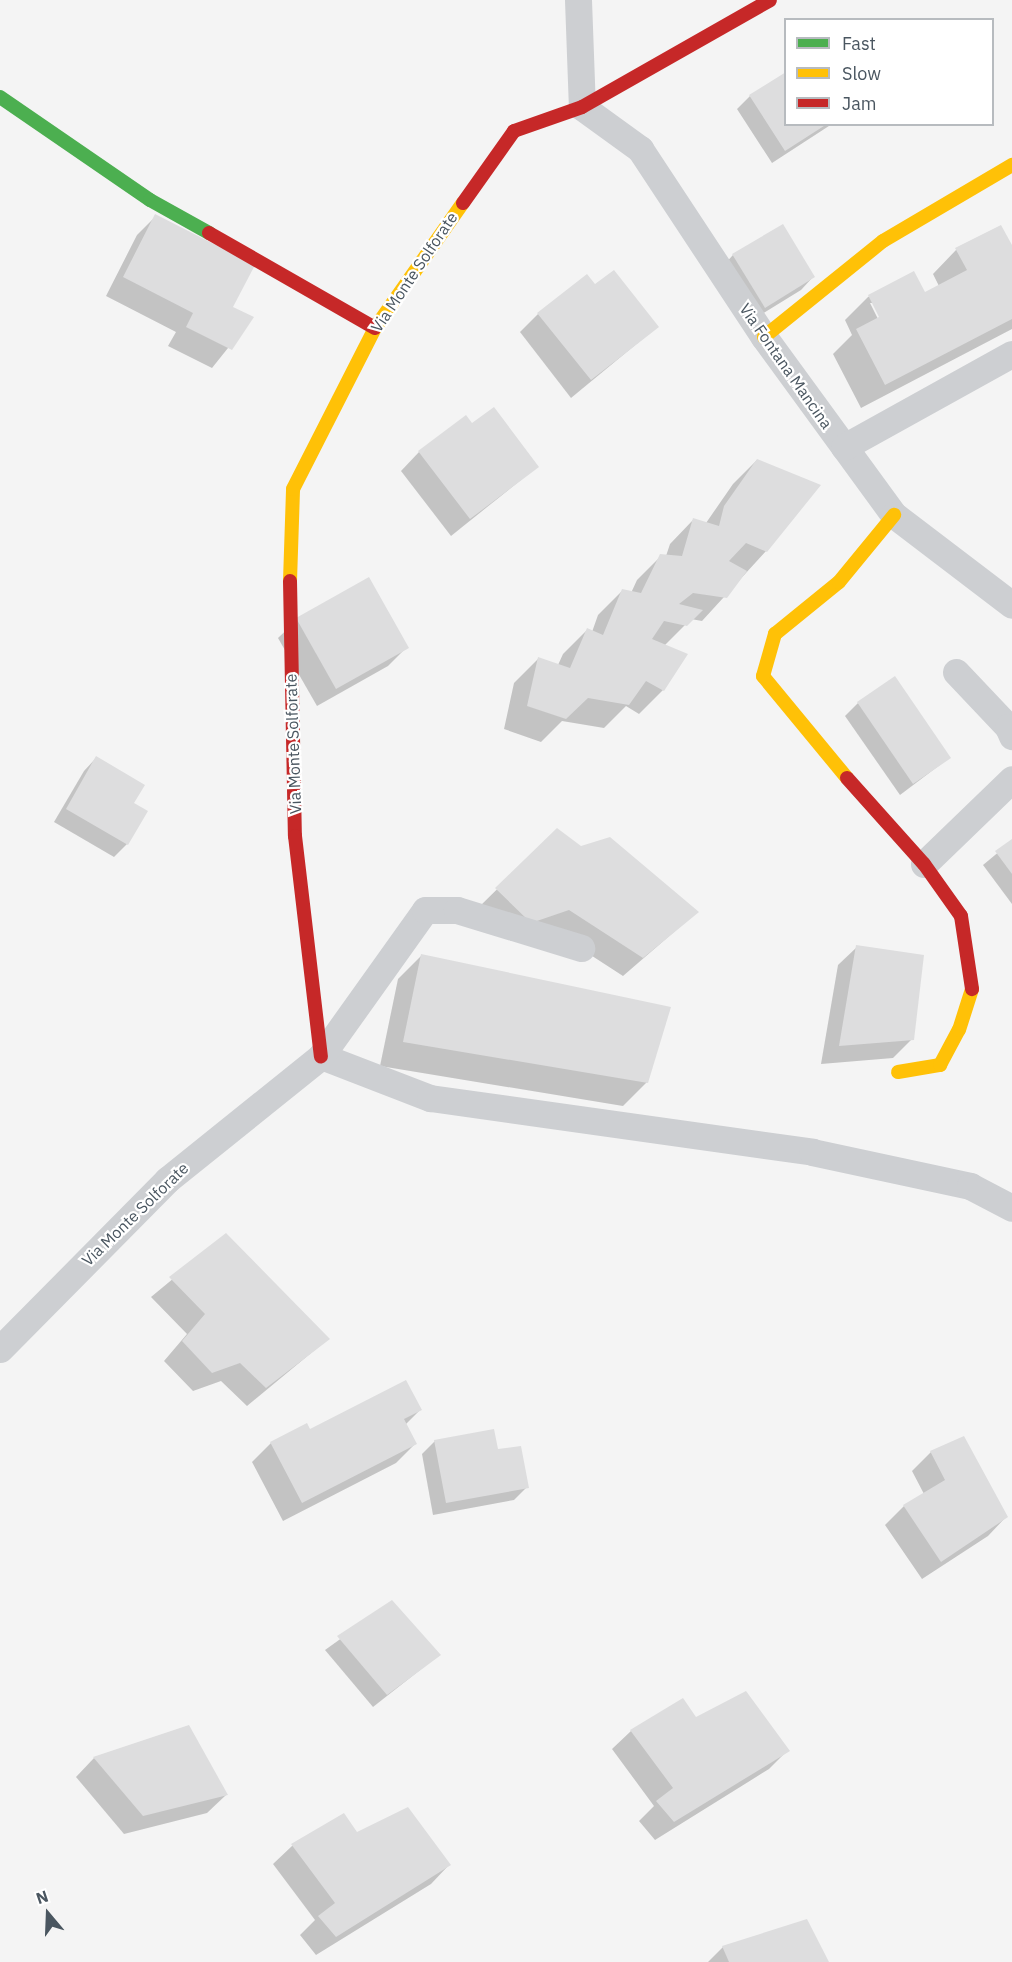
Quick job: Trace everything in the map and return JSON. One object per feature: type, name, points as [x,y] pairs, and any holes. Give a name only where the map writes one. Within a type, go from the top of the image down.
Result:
[{"type":"street","points":[[578,0],[582,107]]},
{"type":"street","name":"Via Monte Solforate","points":[[0,1349],[167,1180],[321,1056],[295,836],[289,615],[293,489],[375,328],[513,131],[582,107],[770,0]]},
{"type":"street","points":[[0,97],[150,200],[375,328]]},
{"type":"street","name":"Via Fontana Mancina","points":[[582,107],[640,149],[764,337],[894,515],[1012,605]]},
{"type":"street","points":[[764,337],[884,241],[1012,165]]},
{"type":"street","points":[[844,447],[1012,354]]},
{"type":"street","points":[[894,515],[839,582],[775,634],[762,676],[798,723],[924,864],[961,916],[973,987],[959,1030],[940,1065],[898,1072]]},
{"type":"street","points":[[956,672],[1008,726],[1012,736]]},
{"type":"street","points":[[924,864],[982,812],[1012,779]]},
{"type":"street","points":[[581,948],[457,910],[425,910],[321,1056],[430,1098],[812,1152],[969,1186],[1012,1208]]},
{"type":"building","points":[[784,73],[784,126],[824,126],[785,151],[749,95]]},
{"type":"building","points":[[155,214],[255,265],[233,307],[254,317],[232,350],[186,327],[193,313],[123,277]]},
{"type":"building","points":[[783,224],[815,277],[765,308],[732,254]]},
{"type":"building","points":[[1001,225],[1012,245],[1012,319],[885,385],[856,329],[879,317],[868,295],[914,271],[925,292],[967,270],[955,248]]},
{"type":"building","points":[[614,270],[659,327],[591,380],[537,313],[587,274],[595,284]]},
{"type":"building","points":[[494,407],[539,467],[470,519],[418,451],[466,415],[472,423]]},
{"type":"building","points":[[757,459],[821,485],[767,552],[746,543],[729,561],[747,571],[727,598],[693,593],[679,604],[703,610],[687,626],[664,621],[652,639],[688,654],[664,691],[646,681],[629,705],[588,698],[566,719],[527,706],[538,657],[570,668],[587,628],[603,635],[622,589],[641,593],[660,554],[682,556],[693,518],[719,526],[724,506]]},
{"type":"building","points":[[369,577],[409,648],[336,689],[296,618]]},
{"type":"building","points":[[895,676],[951,758],[913,784],[857,702]]},
{"type":"building","points":[[96,756],[145,785],[134,803],[148,811],[128,845],[66,809]]},
{"type":"building","points":[[557,828],[581,846],[610,837],[699,912],[643,958],[569,910],[531,923],[495,888]]},
{"type":"building","points":[[1012,839],[1012,874],[995,851]]},
{"type":"building","points":[[856,945],[924,955],[914,1040],[839,1046]]},
{"type":"building","points":[[421,954],[671,1007],[648,1083],[403,1042]]},
{"type":"building","points":[[226,1233],[330,1339],[266,1388],[240,1363],[212,1373],[182,1341],[205,1314],[169,1277]]},
{"type":"building","points":[[406,1380],[422,1410],[404,1419],[417,1444],[302,1503],[270,1442],[307,1423],[310,1429]]},
{"type":"building","points":[[494,1429],[498,1449],[521,1446],[529,1488],[446,1503],[434,1440]]},
{"type":"building","points":[[964,1436],[1008,1517],[941,1562],[903,1505],[945,1480],[930,1451]]},
{"type":"building","points":[[392,1600],[441,1655],[387,1695],[337,1636]]},
{"type":"building","points":[[746,1691],[790,1751],[674,1822],[656,1801],[673,1788],[630,1730],[683,1698],[696,1717]]},
{"type":"building","points":[[189,1725],[228,1795],[143,1816],[93,1757]]},
{"type":"building","points":[[408,1807],[451,1865],[336,1937],[318,1916],[335,1903],[291,1844],[344,1813],[357,1832]]},
{"type":"building","points":[[807,1919],[829,1962],[729,1962],[722,1946]]},
{"type":"traffic: fast","points":[[0,97],[150,200],[209,233]]},
{"type":"traffic: slow","points":[[764,337],[883,241],[1012,165]]},
{"type":"traffic: slow","points":[[290,581],[293,489],[375,328],[463,203]]},
{"type":"traffic: slow","points":[[847,778],[763,676],[775,634],[839,582],[894,515]]},
{"type":"traffic: slow","points":[[898,1072],[940,1065],[959,1030],[972,989]]},
{"type":"traffic: jam","points":[[463,203],[514,131],[582,107],[770,0]]},
{"type":"traffic: jam","points":[[209,233],[375,328]]},
{"type":"traffic: jam","points":[[290,581],[295,836],[321,1056]]},
{"type":"traffic: jam","points":[[847,778],[924,864],[961,916],[972,989]]}]
